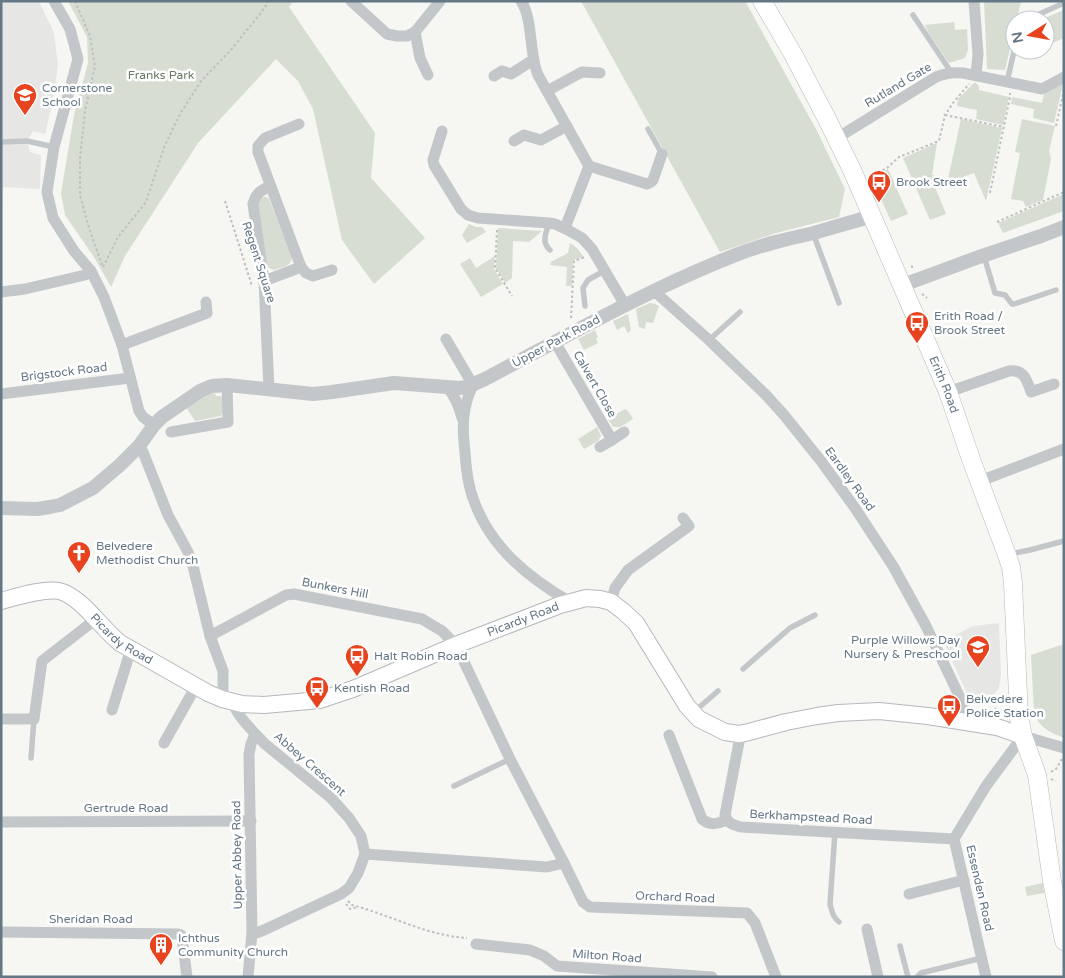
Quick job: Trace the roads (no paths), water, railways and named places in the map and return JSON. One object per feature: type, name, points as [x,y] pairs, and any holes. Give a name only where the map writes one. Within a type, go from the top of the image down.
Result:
[{"type":"main road","name":"Erith Road","points":[[762,1],[794,54],[837,138],[872,216],[948,392],[1007,554],[1013,583],[1019,718],[1023,736],[1037,775],[1052,881],[1064,939]]},
{"type":"main road","name":"Picardy Road","points":[[1,601],[40,592],[58,591],[67,594],[76,600],[120,643],[208,693],[242,704],[264,705],[320,700],[353,689],[456,645],[570,602],[586,598],[611,602]]},
{"type":"main road","points":[[611,602],[636,623],[687,706],[699,719],[725,732],[739,734],[817,716],[859,711],[879,711],[1002,728],[1023,736]]},
{"type":"street","points":[[54,1],[70,29],[78,59],[54,147],[47,192],[53,218],[74,251],[91,271],[104,297],[122,345],[139,411],[143,417],[154,425]]},
{"type":"street","points":[[351,1],[387,34],[397,36],[406,36],[415,32],[440,1]]},
{"type":"street","points":[[521,1],[527,14],[533,60],[538,75],[589,166],[647,184],[653,180],[662,154]]},
{"type":"street","points":[[974,1],[978,54],[976,75]]},
{"type":"street","points":[[415,32],[420,58],[428,76]]},
{"type":"street","points":[[494,76],[502,71],[510,74],[533,60]]},
{"type":"street","points":[[547,91],[582,72],[600,73]]},
{"type":"street","name":"Rutland Gate","points":[[837,138],[936,76],[951,72],[976,75],[1042,89],[1064,77]]},
{"type":"street","points":[[299,124],[265,138],[258,146],[258,152],[301,267],[306,273],[314,276],[332,270]]},
{"type":"street","points":[[514,140],[524,135],[540,140],[567,126]]},
{"type":"street","points":[[442,132],[433,160],[436,169],[464,212],[473,217],[549,223],[565,228],[582,238],[592,249],[625,305]]},
{"type":"street","points":[[565,228],[589,166]]},
{"type":"street","name":"Regent Square","points":[[269,389],[264,281],[253,204],[255,197],[270,186]]},
{"type":"street","name":"Upper Park Road","points":[[1,508],[37,508],[60,505],[98,484],[115,471],[139,446],[154,425],[171,410],[200,391],[212,386],[227,385],[313,394],[394,383],[460,388],[474,385],[625,305],[734,255],[872,216]]},
{"type":"street","points":[[903,286],[1064,227]]},
{"type":"street","name":"Regent Square","points":[[264,281],[301,267]]},
{"type":"street","points":[[1,292],[25,289],[85,275],[91,271]]},
{"type":"street","name":"Eardley Road","points":[[654,291],[760,389],[784,415],[821,461],[855,508],[893,566],[926,626],[963,704],[964,722]]},
{"type":"street","points":[[122,345],[207,314],[206,302]]},
{"type":"street","points":[[446,339],[474,385],[467,400],[463,420]]},
{"type":"street","name":"Calvert Close","points":[[555,342],[612,440]]},
{"type":"street","points":[[948,392],[1009,370],[1020,372],[1024,375],[1031,392],[1054,384]]},
{"type":"street","name":"Brigstock Road","points":[[1,394],[130,378]]},
{"type":"street","points":[[171,432],[228,422],[227,385]]},
{"type":"street","points":[[446,386],[452,392],[463,420],[467,472],[474,501],[486,526],[497,543],[522,570],[570,602]]},
{"type":"street","points":[[600,447],[624,432]]},
{"type":"street","points":[[139,446],[168,515],[188,552],[193,566],[210,636],[223,671],[223,689],[227,700]]},
{"type":"street","points":[[980,481],[1064,449]]},
{"type":"street","points":[[611,602],[615,588],[628,570],[689,526]]},
{"type":"street","name":"Bunkers Hill","points":[[210,636],[286,595],[294,594],[422,619],[442,631],[456,645]]},
{"type":"street","points":[[1,719],[34,719],[42,661],[96,619]]},
{"type":"street","points":[[252,933],[256,934],[342,894],[349,888],[358,873],[364,854],[547,867],[564,863],[510,759],[456,645]]},
{"type":"street","points":[[112,710],[131,649]]},
{"type":"street","points":[[164,742],[196,686]]},
{"type":"street","name":"Abbey Crescent","points":[[227,700],[265,744],[331,798],[349,818],[361,836],[364,854]]},
{"type":"street","name":"Upper Abbey Road","points":[[248,977],[252,933],[250,744],[255,734]]},
{"type":"street","points":[[727,820],[725,815],[740,742],[739,734]]},
{"type":"street","name":"Berkhampstead Road","points":[[669,735],[702,819],[706,823],[712,824],[727,820],[729,823],[741,827],[954,839]]},
{"type":"street","points":[[1023,736],[1064,748]]},
{"type":"street","name":"Essenden Road","points":[[986,977],[954,839],[986,786],[1023,736]]},
{"type":"street","name":"Gertrude Road","points":[[1,822],[251,821]]},
{"type":"street","name":"Orchard Road","points":[[564,863],[583,902],[590,907],[747,913],[755,923],[776,977]]},
{"type":"street","points":[[909,894],[964,880]]},
{"type":"street","points":[[867,929],[878,977]]},
{"type":"street","name":"Sheridan Road","points":[[1,932],[181,935],[187,977]]},
{"type":"street","name":"Milton Road","points":[[476,944],[530,950],[544,956],[557,966],[712,977]]},
{"type":"lane","points":[[1048,10],[1064,3]]},
{"type":"lane","points":[[913,15],[951,72]]},
{"type":"lane","points":[[1008,82],[1012,60]]},
{"type":"lane","points":[[648,129],[662,154]]},
{"type":"lane","points":[[1,142],[27,141],[54,147]]},
{"type":"lane","points":[[549,223],[544,242],[550,250]]},
{"type":"lane","points":[[813,233],[839,303]]},
{"type":"lane","points":[[984,256],[995,293],[1005,295],[1012,304],[1056,290]]},
{"type":"lane","points":[[585,306],[583,288],[588,280],[604,271]]},
{"type":"lane","points":[[709,340],[740,312]]},
{"type":"lane","points":[[1007,554],[1064,541]]},
{"type":"lane","points":[[743,669],[790,628],[815,614]]},
{"type":"lane","points":[[693,712],[718,691]]},
{"type":"lane","points":[[32,758],[34,719]]},
{"type":"lane","points":[[454,786],[510,759]]},
{"type":"lane","points":[[835,832],[830,904],[832,912],[839,922]]},
{"type":"lane","points":[[900,946],[908,977]]},
{"type":"lane","points":[[917,977],[921,973],[982,958]]},
{"type":"place","name":"Cornerstone School","points":[[25,116]]},
{"type":"place","name":"Brook Street","points":[[879,203]]},
{"type":"place","name":"Erith Road / Brook Street","points":[[917,344]]},
{"type":"place","name":"Belvedere Methodist Church","points":[[79,574]]},
{"type":"place","name":"Purple Willows Day Nursery & Preschool","points":[[978,668]]},
{"type":"place","name":"Halt Robin Road","points":[[357,677]]},
{"type":"place","name":"Kentish Road","points":[[317,709]]},
{"type":"place","name":"Belvedere Police Station","points":[[949,727]]},
{"type":"place","name":"Ichthus Community Church","points":[[161,966]]},
{"type":"park label","name":"Franks Park","points":[[161,75]]}]
